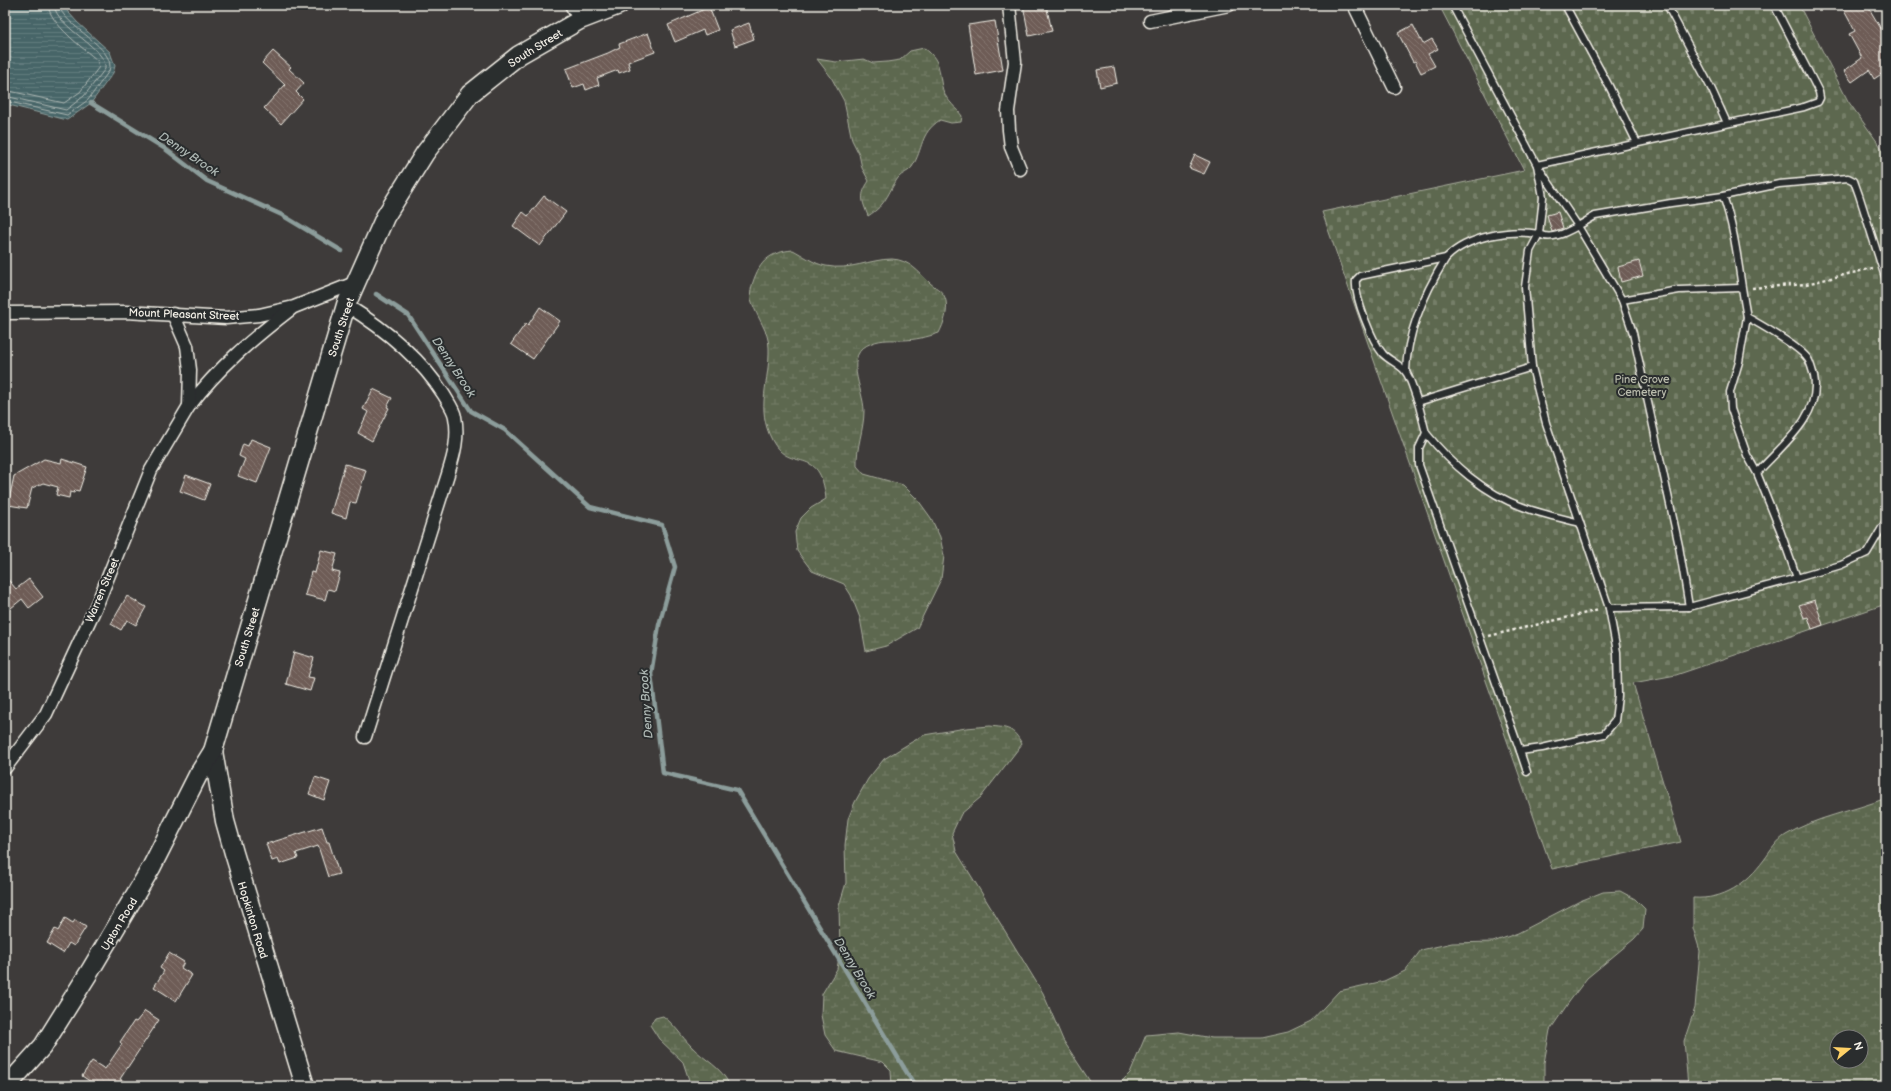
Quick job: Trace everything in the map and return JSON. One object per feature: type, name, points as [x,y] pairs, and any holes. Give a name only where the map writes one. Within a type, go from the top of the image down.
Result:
[{"type":"main road","name":"South Street","points":[[213,751],[346,305],[385,217],[404,184],[425,153],[470,94],[519,54],[580,20],[619,5]]},
{"type":"main road","name":"Upton Road","points":[[7,1086],[43,1046],[90,971],[151,868],[198,775],[213,751]]},
{"type":"main road","name":"Hopkinton Road","points":[[213,751],[225,821],[304,1086]]},
{"type":"street","points":[[571,5],[580,20]]},
{"type":"street","points":[[1009,5],[1015,62],[1008,111],[1009,130],[1011,147],[1020,169]]},
{"type":"street","points":[[1150,21],[1229,5]]},
{"type":"street","points":[[1354,5],[1394,87]]},
{"type":"street","name":"Mount Pleasant Street","points":[[5,313],[126,312],[226,318],[259,315],[294,307],[357,282]]},
{"type":"street","points":[[346,305],[381,328],[409,352],[437,383],[455,416],[457,434],[455,450],[448,474],[365,737]]},
{"type":"street","name":"Warren Street","points":[[5,768],[46,714],[98,602],[151,470],[189,406],[217,372],[242,348],[294,307]]},
{"type":"street","name":"Warren Street","points":[[173,314],[187,346],[190,370],[189,406]]},
{"type":"lane","points":[[1452,5],[1537,165],[1578,226],[1622,300],[1633,332],[1679,546],[1689,607]]},
{"type":"lane","points":[[1565,5],[1610,88],[1637,143]]},
{"type":"lane","points":[[1667,5],[1712,90],[1727,123]]},
{"type":"lane","points":[[1537,165],[1804,107],[1818,102],[1820,98],[1819,92],[1774,5]]},
{"type":"lane","points":[[1520,751],[1542,748],[1604,734],[1615,721],[1618,696],[1617,652],[1609,608],[1546,423],[1532,367],[1525,287],[1530,251],[1539,234],[1543,197],[1537,165]]},
{"type":"lane","points":[[1580,523],[1522,507],[1492,492],[1464,472],[1442,453],[1426,433],[1418,402],[1406,371],[1406,353],[1427,291],[1446,258],[1455,249],[1478,240],[1522,231],[1539,234],[1544,237],[1550,237],[1568,232],[1595,216],[1722,196],[1779,184],[1848,178],[1854,181],[1886,280]]},
{"type":"lane","points":[[1722,196],[1730,215],[1747,317],[1739,362],[1730,392],[1731,409],[1748,456],[1757,473],[1797,578]]},
{"type":"lane","points":[[1406,371],[1392,363],[1383,353],[1374,338],[1360,304],[1356,280],[1360,276],[1446,258]]},
{"type":"lane","points":[[1622,300],[1679,290],[1741,288]]},
{"type":"lane","points":[[1747,317],[1768,329],[1808,358],[1816,384],[1815,400],[1808,416],[1757,473]]},
{"type":"lane","points":[[1418,402],[1532,367]]},
{"type":"lane","points":[[1426,433],[1419,448],[1419,465],[1520,751],[1526,772]]},
{"type":"lane","points":[[1609,608],[1689,607],[1841,565],[1867,552],[1886,521]]},
{"type":"path","points":[[1741,288],[1806,284],[1843,276],[1881,265]]},
{"type":"path","points":[[1480,638],[1609,608]]},
{"type":"green space","name":"Pine Grove Cemetery","points":[[1439,5],[1799,5],[1848,101],[1886,154],[1886,604],[1676,675],[1633,683],[1681,842],[1552,869],[1322,212],[1524,170]]},
{"type":"green space","points":[[924,48],[935,58],[944,93],[947,99],[962,116],[961,122],[951,123],[940,120],[933,125],[925,136],[912,167],[898,178],[883,203],[868,216],[862,198],[869,181],[862,168],[859,154],[852,140],[844,101],[831,77],[817,59],[836,62],[864,59],[873,63],[887,62],[900,60],[910,51]]},
{"type":"green space","points":[[793,250],[817,263],[835,267],[852,266],[892,259],[904,262],[913,267],[940,290],[946,301],[945,317],[939,333],[916,339],[887,340],[872,343],[863,348],[858,355],[856,373],[864,411],[857,466],[864,474],[903,485],[918,500],[931,518],[940,537],[944,556],[941,579],[917,628],[886,646],[866,651],[860,618],[851,595],[844,584],[812,571],[797,551],[795,532],[801,518],[811,508],[826,499],[823,482],[818,471],[811,465],[804,461],[787,456],[779,450],[772,440],[764,417],[764,394],[769,360],[769,348],[765,330],[754,308],[750,294],[753,282],[759,268],[763,263],[772,255]]},
{"type":"green space","points":[[990,726],[1009,729],[1016,734],[1022,744],[981,797],[961,814],[952,833],[956,851],[1043,993],[1063,1040],[1093,1086],[892,1086],[891,1070],[883,1062],[836,1051],[825,1035],[821,1015],[822,994],[837,969],[840,951],[839,906],[846,883],[845,845],[848,819],[855,802],[868,779],[884,759],[924,735],[966,728]]},
{"type":"green space","points":[[1886,798],[1886,1086],[1688,1086],[1684,1041],[1695,1008],[1700,951],[1693,928],[1693,898],[1715,896],[1733,889],[1757,869],[1774,846],[1786,835],[1809,823]]},
{"type":"green space","points":[[1620,891],[1635,899],[1645,909],[1643,929],[1634,939],[1587,978],[1550,1030],[1544,1063],[1544,1086],[1117,1086],[1130,1073],[1146,1035],[1179,1032],[1212,1038],[1261,1038],[1288,1032],[1311,1021],[1339,991],[1384,981],[1405,971],[1421,950],[1452,943],[1493,942],[1518,933],[1580,901],[1603,892]]},
{"type":"green space","points":[[663,1016],[696,1051],[722,1073],[730,1086],[691,1086],[683,1062],[659,1039],[650,1025],[655,1018]]},
{"type":"water","points":[[5,5],[62,5],[77,22],[110,52],[115,66],[113,73],[91,103],[67,120],[5,104]]},
{"type":"building","points":[[1023,5],[1046,5],[1052,31],[1029,36]]},
{"type":"building","points":[[1841,5],[1867,5],[1886,37],[1886,71],[1874,79],[1869,70],[1852,82],[1844,71],[1862,58],[1849,34],[1855,31]]},
{"type":"building","points":[[709,7],[718,30],[705,35],[703,30],[675,42],[668,25]]},
{"type":"building","points":[[995,21],[1003,70],[976,75],[968,25]]},
{"type":"building","points":[[749,23],[754,39],[735,46],[730,30]]},
{"type":"building","points":[[1413,25],[1423,44],[1432,39],[1438,49],[1428,54],[1435,66],[1421,73],[1415,61],[1413,62],[1398,33]]},
{"type":"building","points":[[648,33],[655,52],[628,62],[630,69],[619,73],[618,70],[597,78],[599,85],[586,90],[584,84],[573,88],[566,69],[608,53],[620,47],[619,44]]},
{"type":"building","points":[[273,51],[291,67],[289,69],[304,83],[296,92],[303,99],[281,124],[264,108],[285,85],[262,63]]},
{"type":"building","points":[[1114,67],[1117,83],[1100,87],[1097,70]]},
{"type":"building","points":[[1195,155],[1210,162],[1204,174],[1189,168]]},
{"type":"building","points":[[544,196],[566,212],[540,246],[513,226],[523,212],[528,216]]},
{"type":"building","points":[[1558,212],[1563,228],[1552,232],[1547,215]]},
{"type":"building","points":[[1639,261],[1643,276],[1621,282],[1618,267]]},
{"type":"building","points":[[540,307],[560,321],[533,359],[511,344],[526,323],[528,325]]},
{"type":"building","points":[[373,389],[392,398],[387,407],[389,408],[372,441],[358,433],[368,412],[363,409]]},
{"type":"building","points":[[251,439],[271,447],[257,483],[238,476],[245,459],[239,456],[243,444],[248,446]]},
{"type":"building","points":[[44,459],[61,463],[62,459],[87,467],[79,491],[75,490],[74,493],[70,492],[69,498],[56,495],[58,487],[43,483],[32,488],[27,508],[8,505],[14,476]]},
{"type":"building","points":[[345,464],[366,470],[356,503],[350,502],[346,518],[331,513]]},
{"type":"building","points":[[186,475],[210,484],[204,500],[180,491]]},
{"type":"building","points":[[321,550],[337,554],[332,571],[340,573],[335,591],[328,589],[325,600],[305,595],[311,572],[315,573]]},
{"type":"building","points":[[5,576],[16,589],[29,579],[43,597],[29,608],[22,599],[5,613]]},
{"type":"building","points":[[127,596],[146,607],[136,625],[127,620],[121,630],[111,624]]},
{"type":"building","points":[[1815,600],[1823,625],[1812,629],[1808,617],[1804,618],[1799,605]]},
{"type":"building","points":[[294,652],[314,658],[308,677],[314,678],[310,691],[286,684]]},
{"type":"building","points":[[315,777],[330,782],[324,800],[309,794]]},
{"type":"building","points":[[322,827],[327,842],[329,842],[339,874],[328,877],[318,846],[296,853],[298,858],[280,864],[278,859],[272,861],[266,844]]},
{"type":"building","points":[[65,918],[73,923],[75,920],[86,927],[74,946],[69,943],[63,953],[47,943],[55,929],[58,931]]},
{"type":"building","points":[[169,953],[184,962],[181,968],[192,975],[176,1001],[154,987],[164,971],[160,968]]},
{"type":"building","points":[[145,1011],[159,1020],[120,1079],[132,1086],[97,1086],[82,1076],[92,1061],[105,1069],[122,1044],[120,1042],[134,1021],[136,1022]]},
{"type":"waterway","name":"Denny Brook","points":[[91,103],[164,148],[207,181],[282,215],[342,251]]},
{"type":"waterway","name":"Denny Brook","points":[[376,294],[408,315],[471,411],[505,430],[590,507],[662,525],[675,567],[659,625],[651,674],[663,773],[737,790],[915,1086]]}]
